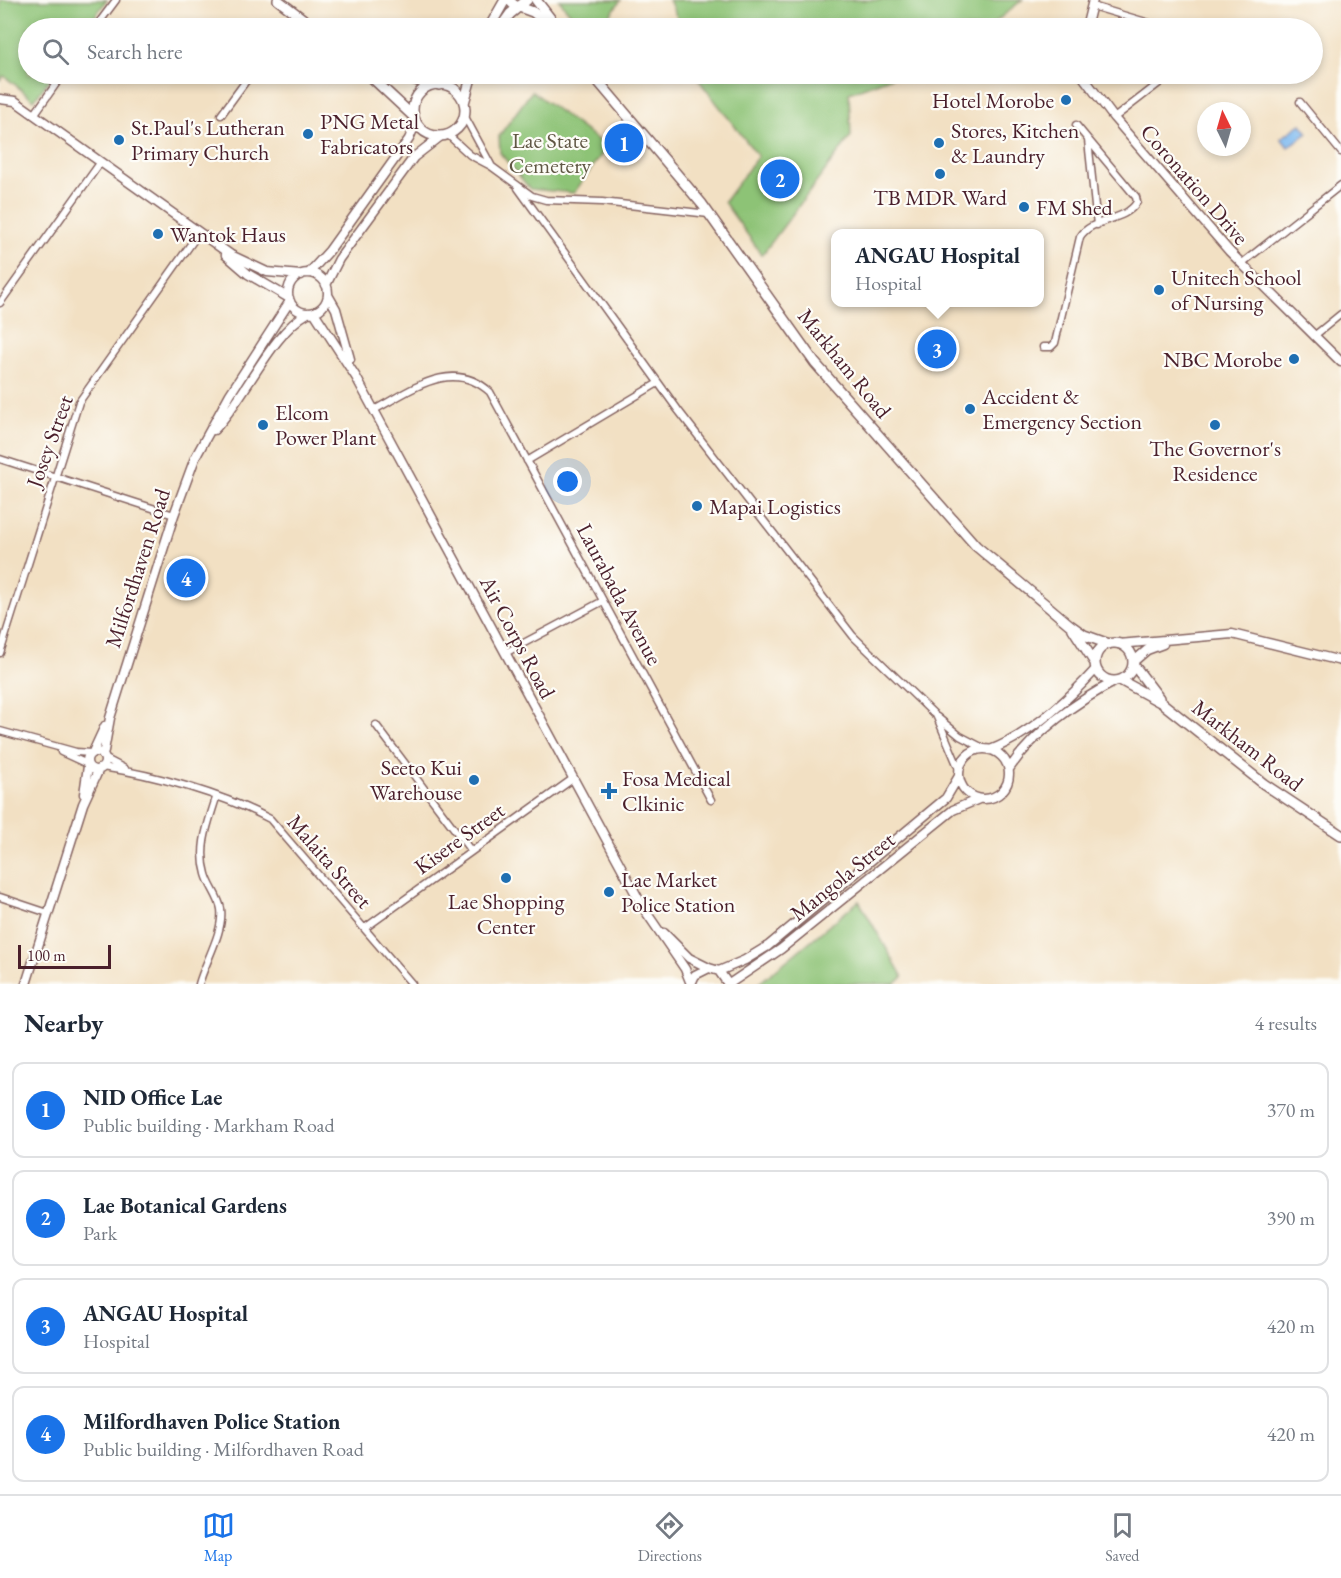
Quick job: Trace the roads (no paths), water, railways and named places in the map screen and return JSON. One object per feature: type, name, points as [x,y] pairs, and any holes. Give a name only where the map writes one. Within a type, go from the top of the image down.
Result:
[{"type":"main road","points":[[278,0],[301,18]]},
{"type":"main road","points":[[495,18],[507,0],[523,3],[541,18]]},
{"type":"main road","points":[[536,0],[548,18]]},
{"type":"main road","points":[[507,18],[523,3]]},
{"type":"main road","points":[[1089,18],[1093,3]]},
{"type":"main road","points":[[378,84],[428,134],[444,135]]},
{"type":"main road","points":[[432,84],[455,90],[464,110]]},
{"type":"main road","points":[[326,285],[339,259],[414,157],[444,135],[458,128],[470,84]]},
{"type":"main road","name":"Markham Road","points":[[600,84],[710,214],[815,363],[975,545],[1084,635],[1114,644]]},
{"type":"main road","name":"Coronation Drive","points":[[1089,84],[1114,118],[1241,264],[1341,362]]},
{"type":"main road","points":[[290,300],[289,286],[329,251],[406,143],[415,120],[415,101],[425,88],[436,85]]},
{"type":"main road","points":[[0,99],[15,101],[217,246],[267,272],[319,277],[326,285],[328,295],[321,308],[311,312],[296,309],[290,300],[240,268],[217,246]]},
{"type":"main road","name":"Air Corps Road","points":[[328,295],[336,309],[356,376]]},
{"type":"main road","name":"Milfordhaven Road","points":[[26,984],[83,804],[102,763],[110,718],[174,515],[195,458],[230,394],[290,300]]},
{"type":"main road","name":"Milfordhaven Road","points":[[210,434],[241,397],[288,328],[311,312]]},
{"type":"main road","name":"Air Corps Road","points":[[311,312],[356,376],[648,915],[685,969],[691,984]]},
{"type":"main road","name":"Markham Road","points":[[1070,625],[1096,666]]},
{"type":"main road","points":[[987,749],[1002,756],[1009,769],[1008,780],[1001,792],[989,799],[979,799],[963,788],[959,773],[966,757],[987,749],[1010,741],[1030,728],[1070,695],[1096,666],[1098,653],[1114,644],[1222,634],[1238,635],[1341,661]]},
{"type":"main road","points":[[1009,769],[1035,739],[1084,699],[1129,674],[1133,663],[1150,648],[1190,638]]},
{"type":"main road","points":[[1114,644],[1129,651],[1133,663]]},
{"type":"main road","name":"Markham Road","points":[[1133,663],[1162,703]]},
{"type":"main road","points":[[1096,666],[1102,676],[1118,680]]},
{"type":"main road","name":"Markham Road","points":[[1118,680],[1162,703],[1264,784],[1341,835]]},
{"type":"main road","name":"Milfordhaven Road","points":[[83,804],[87,765],[110,718]]},
{"type":"main road","points":[[92,752],[102,763]]},
{"type":"main road","points":[[87,765],[102,763]]},
{"type":"main road","name":"Mangola Street","points":[[719,971],[745,960],[768,946],[946,798],[959,773]]},
{"type":"main road","name":"Mangola Street","points":[[728,984],[776,953],[953,810],[979,799]]},
{"type":"main road","name":"Air Corps Road","points":[[648,915],[681,951],[709,968],[719,971]]},
{"type":"main road","points":[[691,984],[695,975],[709,968]]},
{"type":"main road","points":[[719,971],[728,984]]},
{"type":"street","points":[[102,18],[116,0]]},
{"type":"street","points":[[1093,3],[1137,18]]},
{"type":"street","points":[[292,18],[295,14]]},
{"type":"street","points":[[34,115],[56,84]]},
{"type":"street","points":[[221,115],[244,84]]},
{"type":"street","points":[[1114,118],[1158,84]]},
{"type":"street","points":[[1300,102],[1341,153]]},
{"type":"street","points":[[464,110],[491,166]]},
{"type":"street","points":[[1043,347],[1051,347],[1055,343],[1080,237],[1084,230],[1123,215],[1137,202],[1136,196],[1076,125]]},
{"type":"street","points":[[444,135],[532,196],[546,200],[602,202],[710,214]]},
{"type":"street","points":[[1088,139],[1097,225]]},
{"type":"street","points":[[0,303],[100,163]]},
{"type":"street","points":[[1241,264],[1341,185]]},
{"type":"street","points":[[518,188],[658,383],[853,636],[934,714]]},
{"type":"street","name":"Josey Street","points":[[0,653],[53,476],[82,396],[198,234]]},
{"type":"street","points":[[1314,336],[1341,314]]},
{"type":"street","name":"Laurabada Avenue","points":[[374,410],[441,377],[456,375],[473,380],[490,392],[711,800]]},
{"type":"street","points":[[527,461],[658,383]]},
{"type":"street","points":[[0,459],[174,515]]},
{"type":"street","points":[[507,652],[603,601]]},
{"type":"street","points":[[959,773],[937,717],[968,742],[987,749]]},
{"type":"street","points":[[376,725],[471,851]]},
{"type":"street","points":[[0,731],[38,743],[87,765]]},
{"type":"street","points":[[38,743],[92,752]]},
{"type":"street","name":"Malaita Street","points":[[102,763],[216,798],[270,819],[412,984]]},
{"type":"street","name":"Kisere Street","points":[[365,928],[574,778]]},
{"type":"street","points":[[199,984],[210,960],[221,908],[206,875],[201,848],[216,798]]},
{"type":"street","points":[[0,897],[48,913]]},
{"type":"water","points":[[1301,124],[1308,133],[1288,147],[1281,138]]},
{"type":"place","name":"Hotel Morobe","points":[[1066,100]]},
{"type":"place","name":"PNG Metal Fabricators","points":[[308,134]]},
{"type":"place","name":"St.Paul's Lutheran Primary Church","points":[[119,140]]},
{"type":"place","name":"NID Office Lae","points":[[624,143]]},
{"type":"place","name":"Stores, Kitchen & Laundry","points":[[939,143]]},
{"type":"place","name":"TB MDR Ward","points":[[940,174]]},
{"type":"place","name":"Lae Botanical Gardens","points":[[780,179]]},
{"type":"place","name":"FM Shed","points":[[1024,207]]},
{"type":"place","name":"Wantok Haus","points":[[158,234]]},
{"type":"place","name":"Unitech School of Nursing","points":[[1159,290]]},
{"type":"place","name":"ANGAU Hospital","points":[[937,349]]},
{"type":"place","name":"NBC Morobe","points":[[1294,359]]},
{"type":"place","name":"Accident & Emergency Section","points":[[970,409]]},
{"type":"place","name":"Elcom Power Plant","points":[[263,425]]},
{"type":"place","name":"The Governor's Residence","points":[[1215,425]]},
{"type":"place","name":"Mapai Logistics","points":[[697,506]]},
{"type":"place","name":"Milfordhaven Police Station","points":[[186,578]]},
{"type":"place","name":"Seeto Kui Warehouse","points":[[474,780]]},
{"type":"place","name":"Fosa Medical Clkinic","points":[[609,791]]},
{"type":"place","name":"Lae Shopping Center","points":[[506,878]]},
{"type":"place","name":"Lae Market Police Station","points":[[609,892]]},
{"type":"park label","name":"Lae State Cemetery","points":[[550,152]]}]
